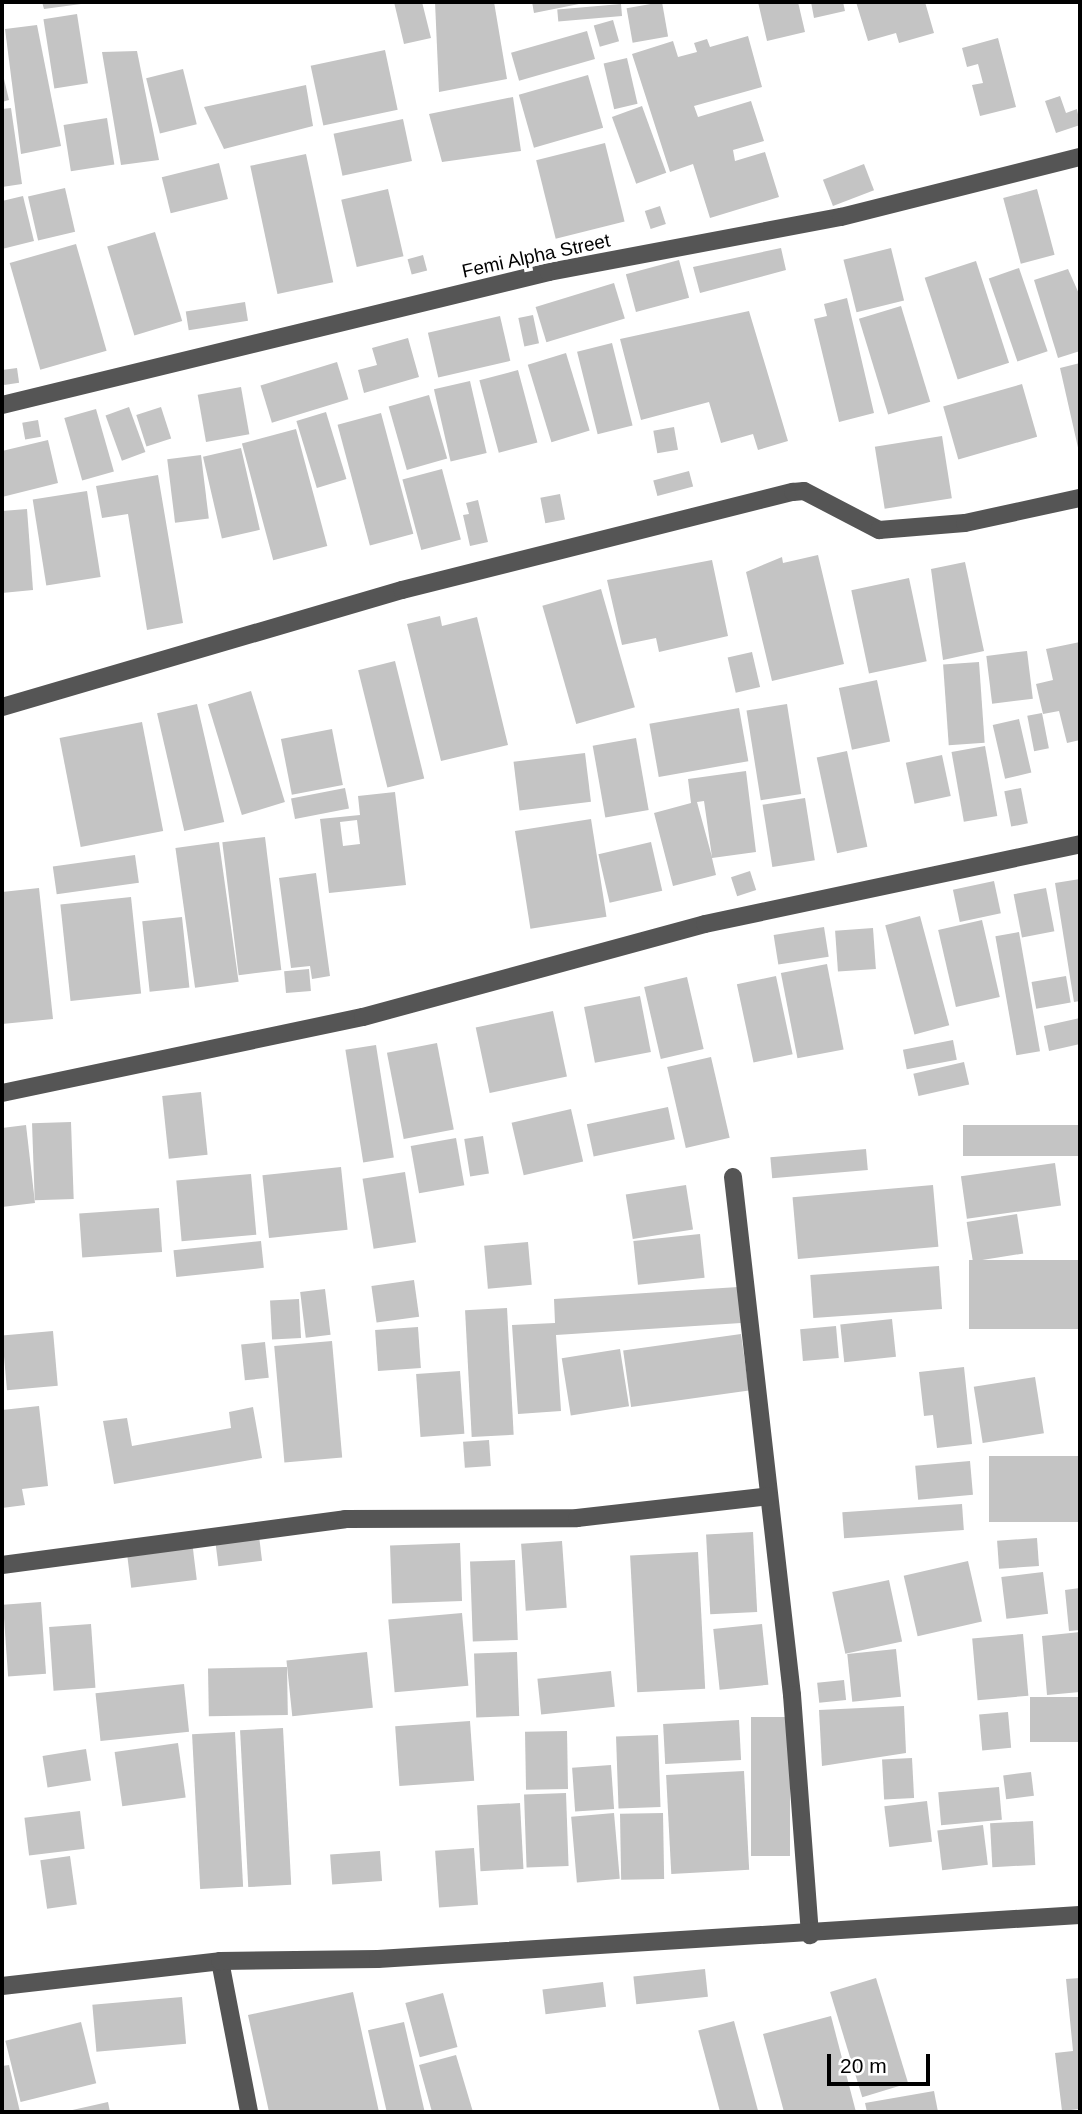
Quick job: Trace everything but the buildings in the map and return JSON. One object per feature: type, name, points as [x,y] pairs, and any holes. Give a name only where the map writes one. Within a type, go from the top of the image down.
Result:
[{"type":"street","name":"Femi Alpha Street","points":[[2,405],[549,272],[841,217],[1080,157]]},
{"type":"street","points":[[2,707],[402,590],[793,492],[804,492],[879,530],[965,523],[1080,498]]},
{"type":"street","points":[[2,1093],[363,1017],[705,924],[1080,844]]},
{"type":"street","points":[[733,1177],[792,1695],[810,1935]]},
{"type":"street","points":[[2,1565],[345,1519],[576,1518],[769,1496]]},
{"type":"street","points":[[2,1986],[220,1961],[810,1935],[1080,1915]]},
{"type":"street","points":[[220,1961],[249,2112]]}]
